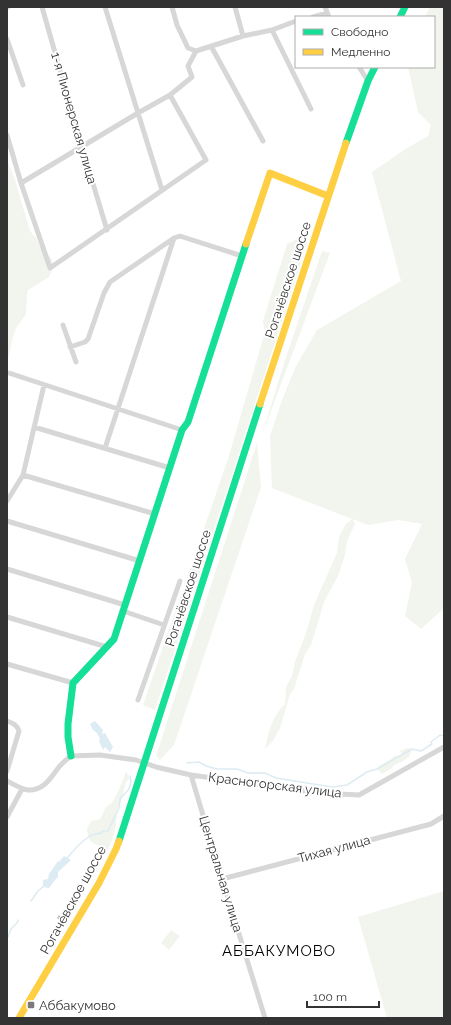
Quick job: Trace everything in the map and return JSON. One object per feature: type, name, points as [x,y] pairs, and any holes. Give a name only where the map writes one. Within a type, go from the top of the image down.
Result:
[{"type":"main road","points":[[400,16],[405,7]]},
{"type":"main road","name":"Рогачёвское шоссе","points":[[19,1018],[107,869],[116,849],[328,196],[368,81],[374,68]]},
{"type":"main road","points":[[71,756],[68,737],[68,724],[72,683],[114,639],[182,430],[188,422],[270,173],[328,196]]},
{"type":"street","name":"1-я Пионерская улица","points":[[42,7],[107,230]]},
{"type":"street","points":[[106,7],[162,190]]},
{"type":"street","points":[[172,7],[177,25],[188,48],[196,51],[243,36],[272,30],[295,21]]},
{"type":"street","points":[[235,7],[243,36]]},
{"type":"street","points":[[325,7],[328,15]]},
{"type":"street","points":[[272,30],[311,109]]},
{"type":"street","points":[[7,39],[22,85]]},
{"type":"street","points":[[211,46],[263,141]]},
{"type":"street","points":[[21,183],[170,95],[192,77],[188,66],[196,51]]},
{"type":"street","points":[[360,68],[368,81]]},
{"type":"street","points":[[7,135],[21,183],[50,268],[107,230],[206,160],[170,95]]},
{"type":"street","points":[[70,347],[85,342],[88,339],[104,293],[110,282],[174,238],[180,236],[242,256]]},
{"type":"street","points":[[104,448],[174,238]]},
{"type":"street","points":[[63,325],[76,362]]},
{"type":"street","points":[[9,373],[182,430]]},
{"type":"street","points":[[7,501],[23,475],[44,385]]},
{"type":"street","points":[[34,427],[170,468]]},
{"type":"street","points":[[23,475],[155,514]]},
{"type":"street","points":[[7,521],[140,561]]},
{"type":"street","points":[[7,569],[124,608],[164,625]]},
{"type":"street","points":[[138,700],[180,580]]},
{"type":"street","points":[[7,617],[107,647]]},
{"type":"street","points":[[7,664],[72,683]]},
{"type":"street","points":[[7,721],[13,723],[19,730],[7,771]]},
{"type":"street","name":"Красногорская улица","points":[[71,756],[100,755],[136,760],[156,767],[191,775],[320,793],[359,795],[444,747]]},
{"type":"street","points":[[7,781],[28,790],[36,789],[47,783],[58,767],[71,756]]},
{"type":"street","name":"Центральная улица","points":[[191,775],[266,1018]]},
{"type":"street","points":[[7,817],[22,788]]},
{"type":"street","name":"Тихая улица","points":[[222,879],[431,824],[444,816]]},
{"type":"shaded area","points":[[430,7],[444,7],[444,608],[421,629],[405,616],[412,583],[405,559],[422,524],[398,520],[368,525],[353,519],[355,524],[347,541],[345,555],[338,576],[324,602],[311,645],[305,654],[294,689],[290,694],[280,728],[273,741],[265,749],[272,724],[277,713],[285,704],[286,687],[292,676],[295,662],[307,630],[314,605],[337,553],[339,537],[346,524],[352,519],[272,488],[270,436],[282,400],[296,366],[317,330],[401,281],[372,172],[407,148],[428,136],[431,125],[418,112],[408,68],[435,68],[435,16],[426,16]]},
{"type":"shaded area","points":[[7,160],[15,180],[30,231],[36,238],[40,247],[51,258],[54,266],[49,277],[28,290],[26,314],[16,328],[7,363]]},
{"type":"shaded area","points":[[295,240],[307,244],[155,710],[143,705],[228,459],[265,332],[263,321],[287,244]]},
{"type":"shaded area","points":[[322,251],[330,253],[262,435],[285,360]]},
{"type":"shaded area","points":[[257,443],[261,487],[174,745],[160,760],[156,756]]},
{"type":"shaded area","points":[[95,721],[103,730],[102,734],[105,733],[113,747],[110,752],[105,747],[103,750],[99,741],[100,738],[90,724]]},
{"type":"shaded area","points":[[407,748],[412,749],[409,757],[394,765],[382,774],[377,769],[394,756],[402,755],[400,751]]},
{"type":"shaded area","points":[[126,772],[129,779],[126,782],[121,802],[117,809],[116,827],[108,849],[104,851],[91,841],[87,829],[91,821],[100,819],[106,807],[112,803]]},
{"type":"shaded area","points":[[64,856],[71,860],[58,872],[58,877],[49,888],[43,887],[43,880],[48,879],[49,874],[58,861],[59,862]]},
{"type":"shaded area","points":[[444,891],[444,1018],[387,1018],[358,917]]},
{"type":"shaded area","points":[[171,930],[180,936],[169,950],[161,943]]},
{"type":"waterway","points":[[187,763],[199,762],[217,769],[237,769],[248,773],[265,773],[276,778],[332,787],[347,785],[367,772],[377,769],[412,749],[421,751],[432,744],[431,742],[440,735],[444,736]]},
{"type":"waterway","points":[[67,858],[87,838],[102,833],[102,831],[108,831],[119,808],[120,799],[129,789],[131,782],[130,776]]},
{"type":"waterway","points":[[31,901],[38,891],[44,886]]},
{"type":"waterway","points":[[8,937],[11,929],[18,920]]},
{"type":"traffic: fast","points":[[400,16],[405,7]]},
{"type":"traffic: fast","points":[[346,143],[368,81],[374,68]]},
{"type":"traffic: fast","points":[[71,756],[68,737],[68,724],[73,683],[114,639],[182,430],[188,422],[246,244]]},
{"type":"traffic: fast","points":[[119,841],[260,404]]},
{"type":"traffic: slow","points":[[260,404],[346,143]]},
{"type":"traffic: slow","points":[[246,244],[270,173],[328,196]]},
{"type":"traffic: slow","points":[[19,1018],[99,883],[119,841]]},
{"type":"place","name":"Аббакумово","points":[[31,1005]]},
{"type":"district","name":"АББАКУМОВО","points":[[279,951]]}]
